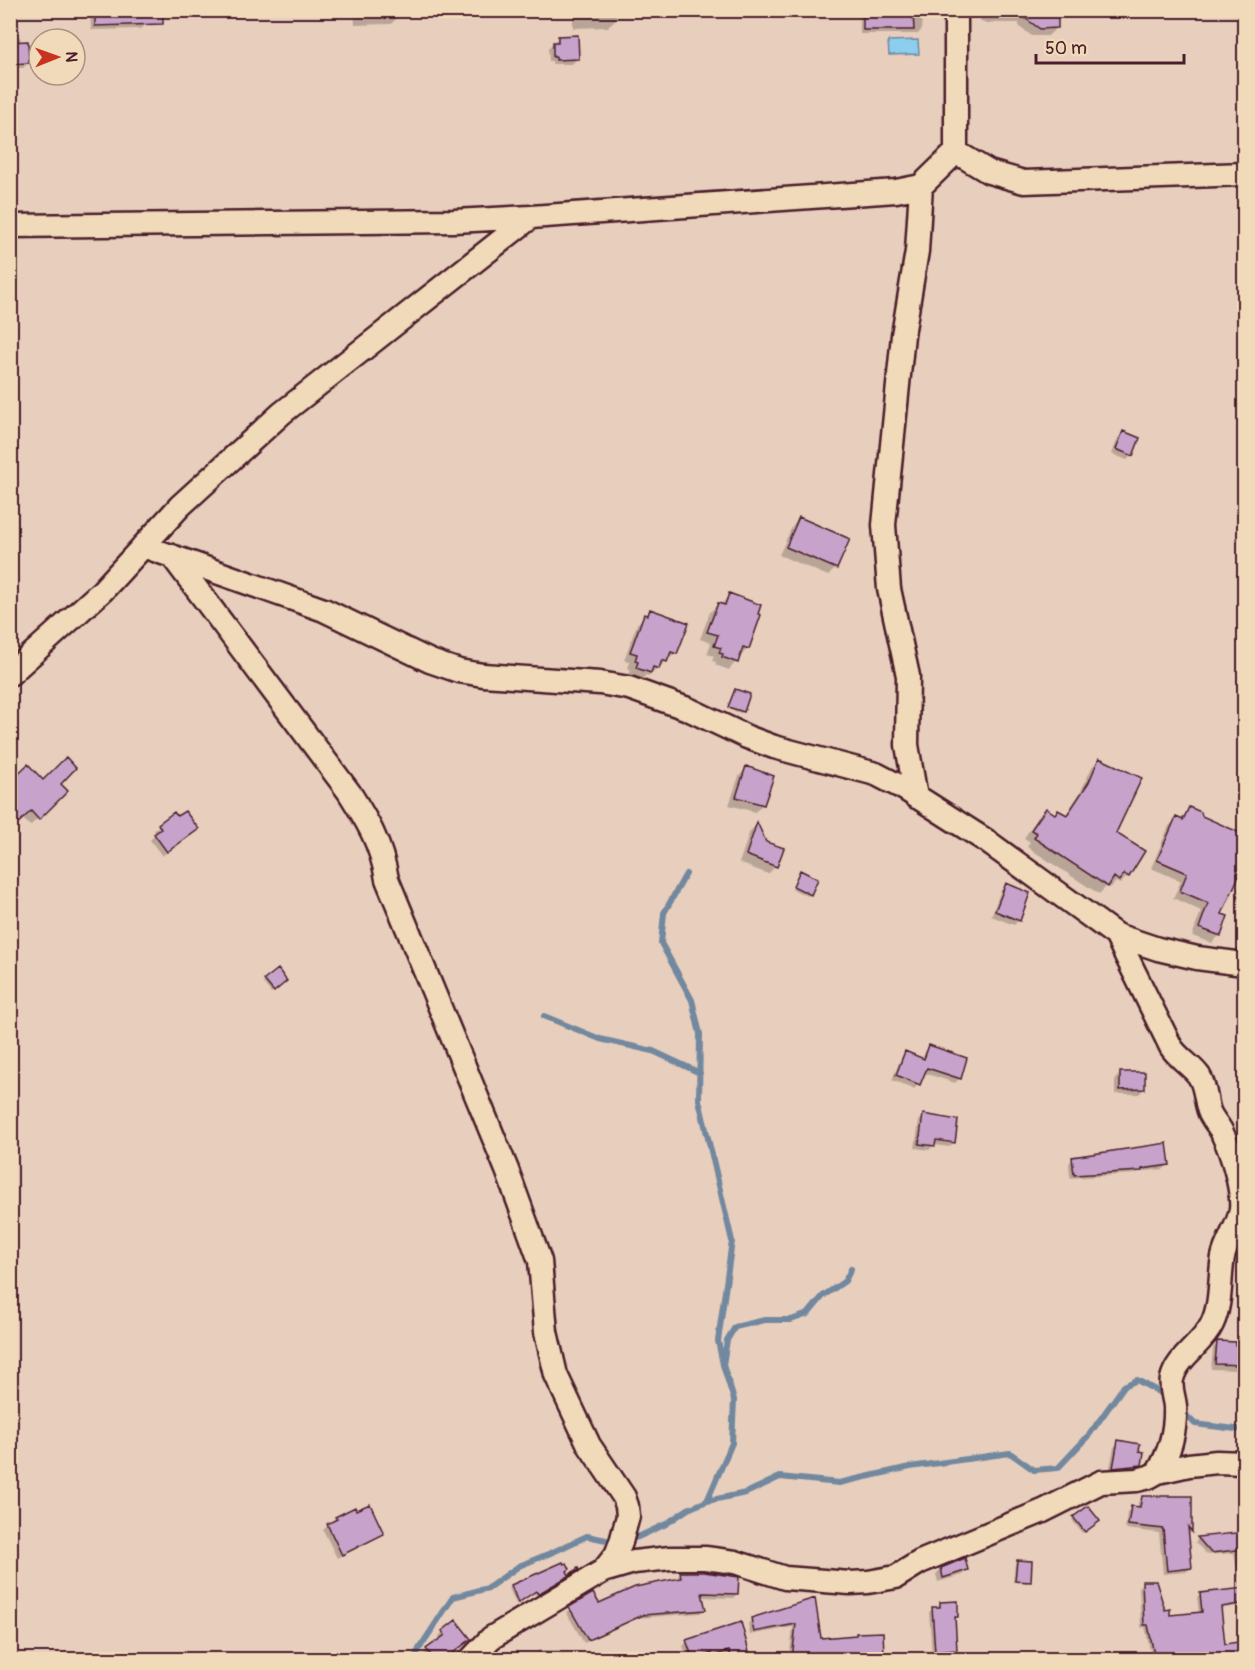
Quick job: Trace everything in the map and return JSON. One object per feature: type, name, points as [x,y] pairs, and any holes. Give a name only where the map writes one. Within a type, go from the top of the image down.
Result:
[{"type":"street","points":[[10,226],[419,222],[531,217],[896,190],[921,186],[956,152],[956,10]]},
{"type":"street","points":[[956,152],[989,172],[1024,182],[1245,174]]},
{"type":"street","points":[[916,797],[907,745],[908,676],[889,589],[884,525],[903,335],[917,251],[921,186]]},
{"type":"street","points":[[10,674],[102,591],[180,506],[289,407],[531,217]]},
{"type":"street","points":[[143,546],[324,610],[430,661],[459,671],[483,675],[600,683],[629,688],[688,710],[774,747],[876,774],[905,789],[985,840],[1116,935],[1158,949],[1197,958],[1245,964]]},
{"type":"street","points":[[172,556],[349,792],[373,830],[387,879],[507,1170],[540,1261],[546,1332],[556,1375],[589,1445],[624,1497],[627,1506],[628,1516],[621,1542],[616,1555],[603,1571]]},
{"type":"street","points":[[1116,935],[1171,1047],[1201,1079],[1210,1114],[1223,1133],[1243,1196],[1238,1222],[1223,1257],[1212,1326],[1177,1369],[1172,1380],[1175,1416],[1172,1440],[1158,1472]]},
{"type":"street","points":[[470,1659],[492,1638],[603,1571],[634,1562],[670,1558],[705,1558],[735,1562],[784,1578],[823,1582],[868,1582],[896,1576],[920,1562],[1043,1511],[1101,1482],[1137,1480],[1158,1472],[1189,1465],[1217,1462],[1245,1463]]},
{"type":"water","points":[[918,40],[919,54],[889,55],[888,41]]},
{"type":"building","points":[[95,10],[163,10],[163,24],[95,26]]},
{"type":"building","points":[[863,10],[913,10],[914,30],[863,30]]},
{"type":"building","points":[[1014,10],[1058,10],[1058,28],[1040,29]]},
{"type":"building","points":[[578,35],[579,59],[556,60],[556,57],[553,57],[553,42],[558,42],[558,36]]},
{"type":"building","points":[[27,41],[27,63],[10,64],[10,42]]},
{"type":"building","points":[[1123,431],[1140,438],[1133,456],[1116,449]]},
{"type":"building","points":[[799,517],[850,539],[837,569],[786,547]]},
{"type":"building","points":[[729,593],[761,605],[758,614],[761,615],[749,649],[743,647],[738,663],[722,657],[723,654],[719,653],[721,648],[714,646],[718,635],[707,632],[718,603],[725,605]]},
{"type":"building","points":[[650,609],[689,623],[677,654],[671,652],[667,662],[662,660],[659,669],[653,667],[651,673],[636,668],[637,654],[630,652],[644,614],[648,615]]},
{"type":"building","points":[[735,689],[750,694],[744,712],[728,707]]},
{"type":"building","points":[[66,757],[76,768],[61,784],[68,791],[39,820],[31,811],[10,831],[10,781],[28,764],[43,780]]},
{"type":"building","points":[[1099,758],[1142,778],[1116,833],[1145,851],[1129,877],[1124,874],[1119,881],[1114,877],[1108,887],[1034,838],[1037,833],[1031,830],[1046,808],[1055,814],[1058,810],[1067,815],[1089,782]]},
{"type":"building","points":[[746,766],[774,776],[764,805],[736,797]]},
{"type":"building","points":[[1189,807],[1201,812],[1202,816],[1245,835],[1245,862],[1222,914],[1228,916],[1221,936],[1199,928],[1208,903],[1180,891],[1187,873],[1157,860],[1176,817],[1183,820]]},
{"type":"building","points":[[185,811],[199,829],[167,852],[154,834],[161,829],[158,824],[174,812],[177,816]]},
{"type":"building","points":[[757,822],[766,842],[784,848],[777,867],[746,855]]},
{"type":"building","points":[[800,870],[818,879],[811,895],[793,886]]},
{"type":"building","points":[[1006,883],[1030,893],[1020,921],[995,911]]},
{"type":"building","points":[[278,969],[287,981],[274,992],[264,980]]},
{"type":"building","points":[[929,1045],[967,1058],[961,1079],[927,1068],[920,1085],[896,1075],[905,1051],[924,1059]]},
{"type":"building","points":[[1120,1072],[1145,1072],[1145,1089],[1120,1090]]},
{"type":"building","points":[[923,1114],[958,1120],[955,1143],[936,1140],[935,1146],[919,1144]]},
{"type":"building","points":[[1167,1143],[1170,1165],[1142,1169],[1142,1171],[1074,1175],[1072,1157]]},
{"type":"building","points":[[1217,1341],[1235,1342],[1235,1345],[1244,1346],[1243,1365],[1215,1364]]},
{"type":"building","points":[[1118,1440],[1140,1444],[1139,1451],[1144,1452],[1142,1465],[1113,1468]]},
{"type":"building","points":[[1142,1496],[1192,1496],[1192,1532],[1188,1527],[1192,1568],[1167,1571],[1163,1529],[1128,1525],[1131,1506],[1140,1507]]},
{"type":"building","points":[[370,1504],[384,1534],[342,1555],[327,1524],[337,1519],[335,1517],[355,1507],[356,1510]]},
{"type":"building","points":[[1088,1506],[1100,1521],[1085,1532],[1073,1517]]},
{"type":"building","points":[[1245,1532],[1245,1549],[1211,1553],[1197,1537]]},
{"type":"building","points":[[965,1558],[968,1570],[943,1578],[941,1568]]},
{"type":"building","points":[[1017,1560],[1032,1561],[1031,1582],[1015,1581]]},
{"type":"building","points":[[563,1562],[567,1563],[570,1569],[567,1571],[569,1575],[578,1568],[579,1570],[538,1594],[536,1591],[518,1603],[511,1585]]},
{"type":"building","points":[[680,1572],[704,1572],[739,1577],[738,1594],[702,1593],[706,1610],[643,1615],[588,1640],[569,1607],[593,1593],[599,1603],[635,1587],[681,1578]]},
{"type":"building","points":[[1142,1581],[1156,1581],[1165,1610],[1170,1609],[1170,1615],[1202,1612],[1200,1593],[1245,1588],[1245,1603],[1221,1607],[1225,1644],[1238,1642],[1241,1659],[1155,1659],[1148,1625],[1144,1625]]},
{"type":"building","points":[[815,1598],[821,1638],[883,1632],[884,1653],[858,1654],[858,1656],[837,1657],[837,1659],[792,1659],[796,1624],[754,1632],[751,1618]]},
{"type":"building","points":[[958,1601],[958,1617],[955,1617],[957,1650],[935,1652],[932,1607],[940,1607],[940,1602]]},
{"type":"building","points":[[456,1620],[471,1639],[445,1659],[434,1659],[426,1649],[445,1635],[442,1631]]},
{"type":"building","points":[[741,1622],[751,1659],[731,1659],[729,1651],[693,1659],[686,1640]]},
{"type":"waterway","points":[[686,874],[664,913],[661,943],[692,1000],[700,1034],[699,1100],[732,1241],[718,1341],[723,1365]]},
{"type":"waterway","points":[[544,1016],[600,1039],[653,1051],[700,1073]]},
{"type":"waterway","points":[[707,1501],[732,1443],[734,1400],[723,1365],[727,1340],[735,1327],[765,1320],[791,1320],[808,1314],[823,1296],[845,1281],[851,1269]]},
{"type":"waterway","points":[[626,1540],[666,1524],[688,1509],[707,1501],[746,1493],[780,1477],[839,1483],[910,1467],[1010,1453],[1034,1470],[1058,1468],[1089,1435],[1124,1386],[1137,1380],[1166,1396]]},
{"type":"waterway","points":[[1182,1411],[1195,1424],[1244,1430]]},
{"type":"waterway","points":[[414,1660],[453,1597],[488,1588],[519,1566],[587,1536],[616,1542]]}]
